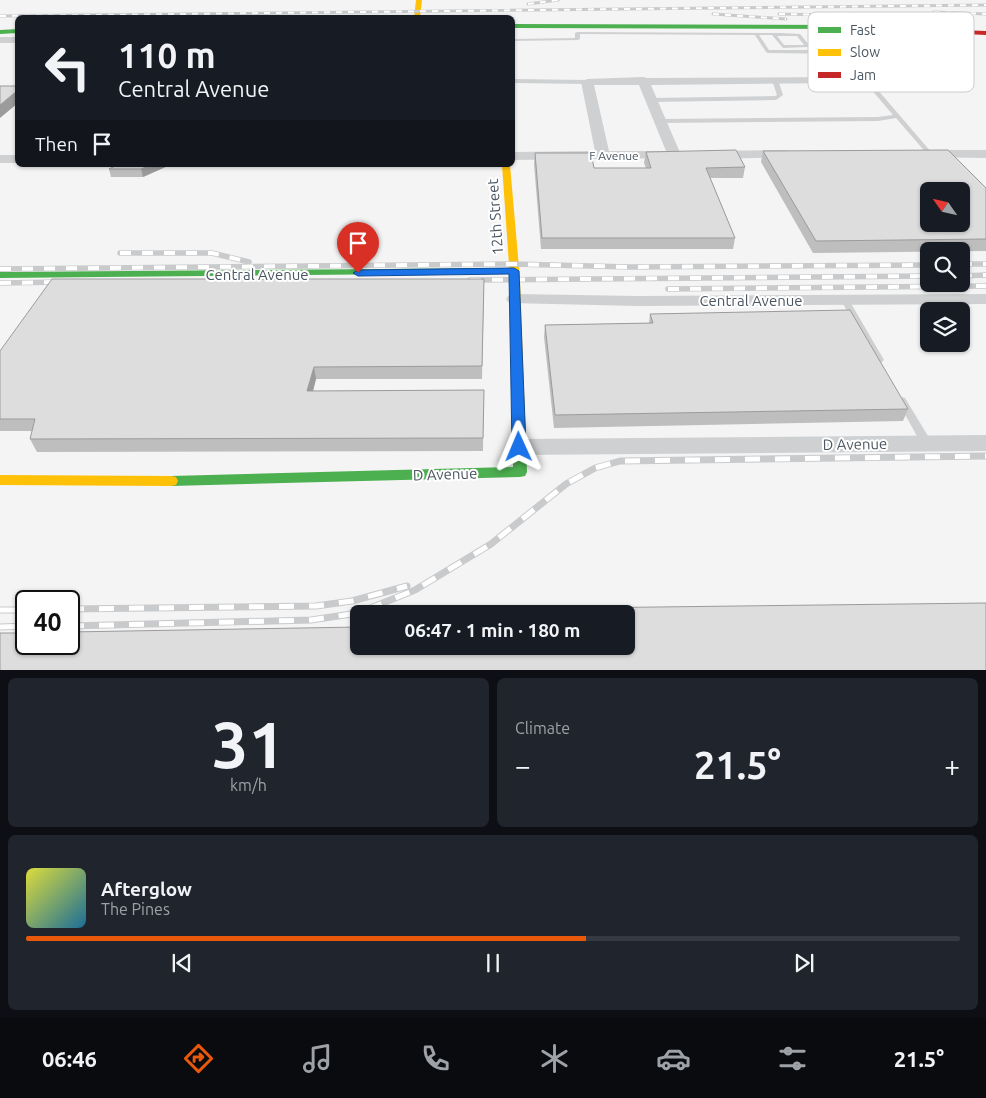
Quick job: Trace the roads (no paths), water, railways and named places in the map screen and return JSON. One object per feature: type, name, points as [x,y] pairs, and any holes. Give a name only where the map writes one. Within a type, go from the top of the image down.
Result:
[{"type":"street","points":[[417,15],[419,0]]},
{"type":"street","points":[[515,26],[808,26]]},
{"type":"street","points":[[0,32],[15,32]]},
{"type":"street","points":[[0,40],[15,40]]},
{"type":"street","points":[[643,80],[658,121]]},
{"type":"street","points":[[603,155],[587,82],[808,80]]},
{"type":"street","name":"F Avenue","points":[[515,156],[679,155],[658,121]]},
{"type":"street","points":[[703,155],[802,154]]},
{"type":"street","points":[[910,154],[952,157],[986,154]]},
{"type":"street","points":[[0,159],[15,159]]},
{"type":"street","name":"12th Street","points":[[506,167],[514,271],[519,447]]},
{"type":"street","name":"Central Avenue","points":[[0,276],[514,271]]},
{"type":"street","name":"Central Avenue","points":[[515,299],[638,301],[986,299]]},
{"type":"street","name":"D Avenue","points":[[0,480],[149,482],[520,472],[519,447],[986,443]]},
{"type":"lane","points":[[515,40],[578,39],[576,33],[773,34],[798,35],[807,47],[783,47],[773,34]]},
{"type":"lane","points":[[756,34],[768,51],[808,52]]},
{"type":"lane","points":[[651,100],[776,98],[780,94],[775,80]]},
{"type":"lane","points":[[515,81],[587,82]]},
{"type":"lane","points":[[875,92],[930,154]]},
{"type":"lane","points":[[658,121],[878,119],[896,116]]},
{"type":"lane","points":[[845,300],[884,368]]},
{"type":"lane","points":[[898,393],[927,444]]},
{"type":"railway","points":[[528,4],[558,0]]},
{"type":"railway","points":[[90,15],[986,5]]},
{"type":"railway","points":[[713,14],[786,19]]},
{"type":"railway","points":[[779,14],[808,15]]},
{"type":"railway","points":[[974,14],[986,14]]},
{"type":"railway","points":[[0,16],[15,16]]},
{"type":"railway","points":[[120,253],[212,253],[249,262]]},
{"type":"railway","points":[[0,269],[513,264],[630,267],[920,265]]},
{"type":"railway","points":[[970,264],[986,264]]},
{"type":"railway","points":[[970,276],[986,275]]},
{"type":"railway","points":[[470,280],[920,276]]},
{"type":"railway","points":[[0,283],[62,282]]},
{"type":"railway","points":[[668,289],[986,286]]},
{"type":"railway","points":[[80,626],[311,620],[358,613],[415,590],[491,544],[566,484],[595,468],[620,461],[986,456]]},
{"type":"railway","points":[[80,609],[316,606],[352,601],[407,586]]},
{"type":"railway","points":[[0,610],[15,610]]},
{"type":"railway","points":[[0,627],[15,626]]}]
